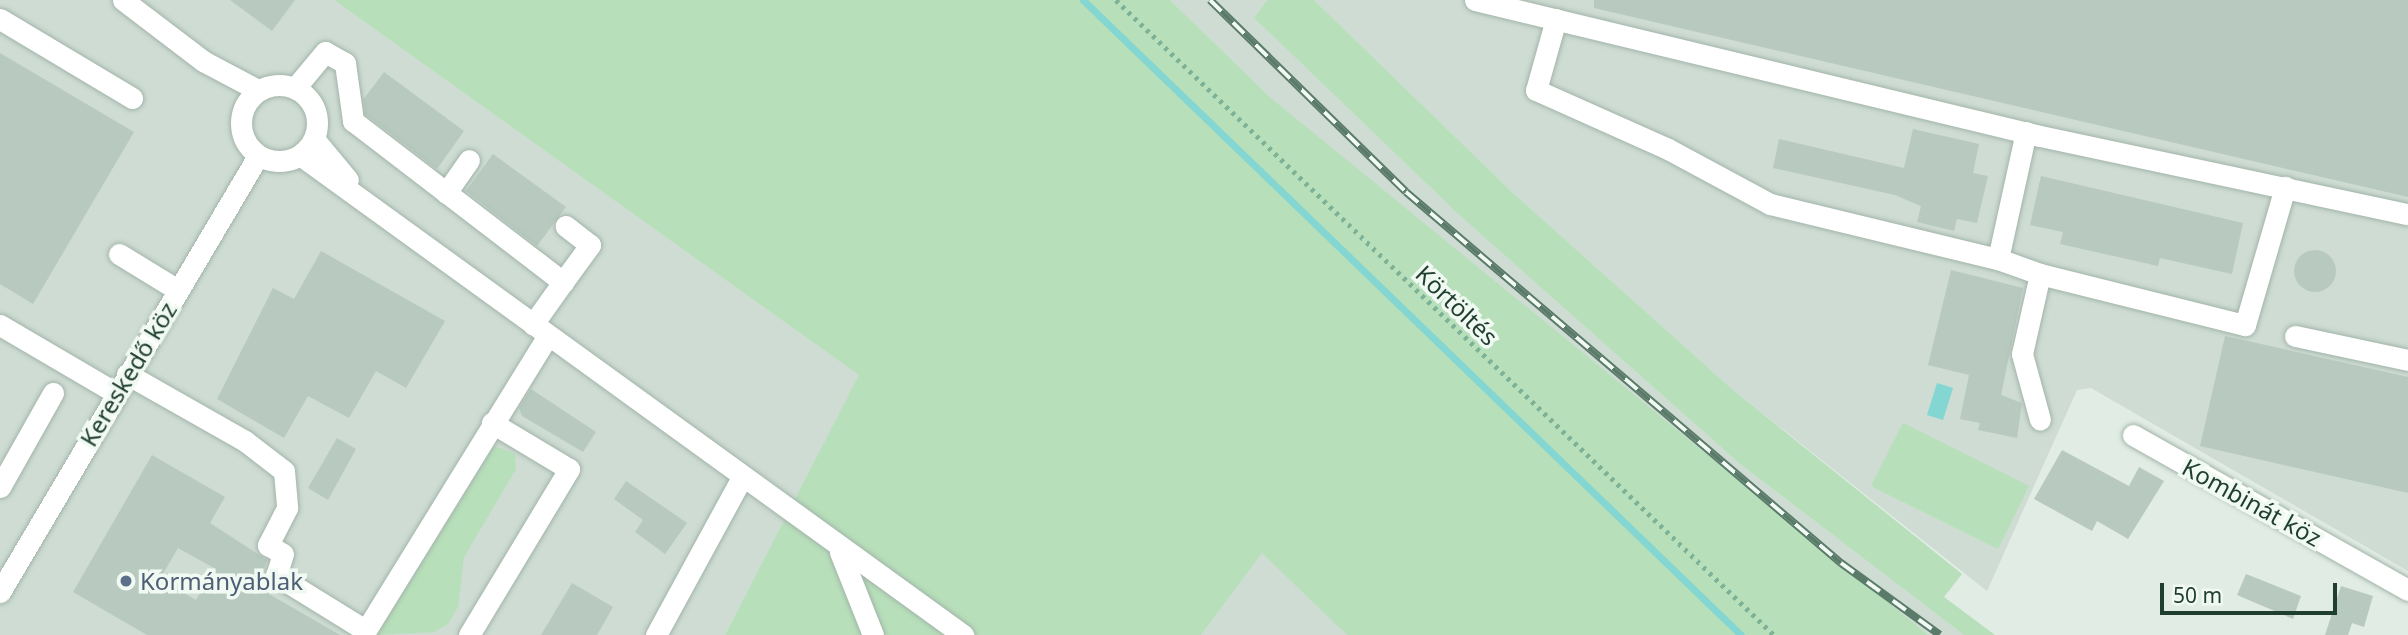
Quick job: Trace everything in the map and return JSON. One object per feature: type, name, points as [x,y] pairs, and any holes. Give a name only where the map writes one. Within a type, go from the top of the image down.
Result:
[{"type":"street","points":[[123,0],[203,61],[258,90],[295,88]]},
{"type":"street","points":[[1475,0],[2026,132],[2408,214]]},
{"type":"street","points":[[0,19],[131,97]]},
{"type":"street","points":[[1556,19],[1536,90],[1668,149],[1770,204],[1998,259],[2040,274],[2245,325],[2285,187]]},
{"type":"street","points":[[295,88],[315,57],[333,53],[345,63],[353,121],[563,282]]},
{"type":"street","points":[[203,61],[243,108],[246,143],[258,156],[286,161],[307,147],[315,110],[295,88]]},
{"type":"street","points":[[243,108],[258,90]]},
{"type":"street","points":[[1998,259],[2026,132]]},
{"type":"street","points":[[307,147],[360,195],[540,330],[840,552],[962,635]]},
{"type":"street","name":"Kereskedő köz","points":[[0,592],[258,156]]},
{"type":"street","points":[[446,192],[469,160]]},
{"type":"street","points":[[127,374],[245,441],[285,471],[286,509],[268,545],[283,554],[276,575],[364,633],[492,423],[563,282],[590,245],[566,226]]},
{"type":"street","points":[[120,254],[178,290]]},
{"type":"street","points":[[2040,274],[2022,354],[2040,420]]},
{"type":"street","points":[[0,325],[116,393]]},
{"type":"street","points":[[2295,336],[2408,360]]},
{"type":"street","points":[[0,487],[53,393]]},
{"type":"street","points":[[469,635],[569,469],[492,423]]},
{"type":"street","name":"Kombinát köz","points":[[2133,435],[2408,590]]},
{"type":"street","points":[[656,635],[741,479]]},
{"type":"street","points":[[840,552],[873,635]]},
{"type":"path","name":"Körtöltés","points":[[1116,0],[1774,635]]},
{"type":"shaded area","points":[[0,0],[334,0],[860,375],[725,635],[0,635]]},
{"type":"shaded area","points":[[1170,0],[1267,0],[1254,18],[1457,213],[1740,464],[1964,635],[1928,635],[1890,608],[1271,98]]},
{"type":"shaded area","points":[[1314,0],[2408,0],[2408,571],[2091,388],[2077,390],[1987,591],[1733,390],[1513,193]]},
{"type":"shaded area","points":[[1262,552],[1347,635],[1201,635]]},
{"type":"green space","points":[[334,0],[1170,0],[1271,98],[1928,635],[1347,635],[1262,553],[1201,635],[725,635],[859,375]]},
{"type":"green space","points":[[1267,0],[1314,0],[1513,193],[1733,390],[1962,574],[1944,597],[1995,635],[1964,635],[1740,464],[1457,213],[1254,18]]},
{"type":"green space","points":[[1903,423],[2029,486],[1998,549],[1871,486]]},
{"type":"green space","points":[[494,446],[515,454],[516,469],[464,557],[458,607],[448,624],[434,632],[377,635]]},
{"type":"water","points":[[1937,383],[1953,388],[1943,420],[1927,415]]},
{"type":"building","points":[[230,0],[295,0],[272,31]]},
{"type":"building","points":[[1594,0],[2408,0],[2408,197],[1594,8]]},
{"type":"building","points":[[0,53],[134,132],[33,304],[0,284]]},
{"type":"building","points":[[384,72],[464,131],[437,169],[365,114],[363,100]]},
{"type":"building","points":[[1913,129],[1979,144],[1973,173],[1988,176],[1977,223],[1957,219],[1954,231],[1917,222],[1921,206],[1895,195],[1773,168],[1779,139],[1904,168]]},
{"type":"building","points":[[493,154],[566,207],[537,246],[466,191]]},
{"type":"building","points":[[2041,176],[2243,223],[2232,274],[2160,258],[2158,266],[2060,244],[2063,232],[2030,225]]},
{"type":"building","points":[[2315,250],[2330,256],[2336,271],[2330,286],[2315,292],[2300,286],[2294,271],[2300,256]]},
{"type":"building","points":[[321,251],[445,321],[406,388],[376,371],[349,418],[308,396],[284,438],[217,399],[273,288],[294,299]]},
{"type":"building","points":[[1951,270],[2023,288],[2001,395],[2022,403],[2017,438],[1978,430],[1980,423],[1960,419],[1969,375],[1928,365]]},
{"type":"building","points":[[2225,336],[2408,377],[2408,493],[2200,446]]},
{"type":"building","points":[[531,389],[596,432],[583,452],[522,416],[519,408]]},
{"type":"building","points":[[337,438],[356,449],[328,500],[308,488]]},
{"type":"building","points":[[2062,450],[2129,486],[2139,467],[2164,481],[2128,539],[2097,521],[2092,531],[2034,499]]},
{"type":"building","points":[[152,455],[225,497],[210,523],[267,560],[257,587],[340,635],[147,635],[73,592]],"holes":[[[178,548],[214,568],[196,600],[160,579]]]},
{"type":"building","points":[[626,481],[687,523],[665,554],[635,532],[643,520],[614,499]]},
{"type":"building","points":[[2246,574],[2301,596],[2293,619],[2237,595]]},
{"type":"building","points":[[572,583],[613,607],[597,635],[541,635]]},
{"type":"building","points":[[2341,586],[2373,596],[2364,627],[2352,623],[2348,635],[2325,635]]},
{"type":"waterway","points":[[1083,0],[1741,635]]},
{"type":"railway","points":[[1210,0],[1406,192],[1841,563],[1940,635]]},
{"type":"place","name":"Kormányablak","points":[[126,581]]}]
